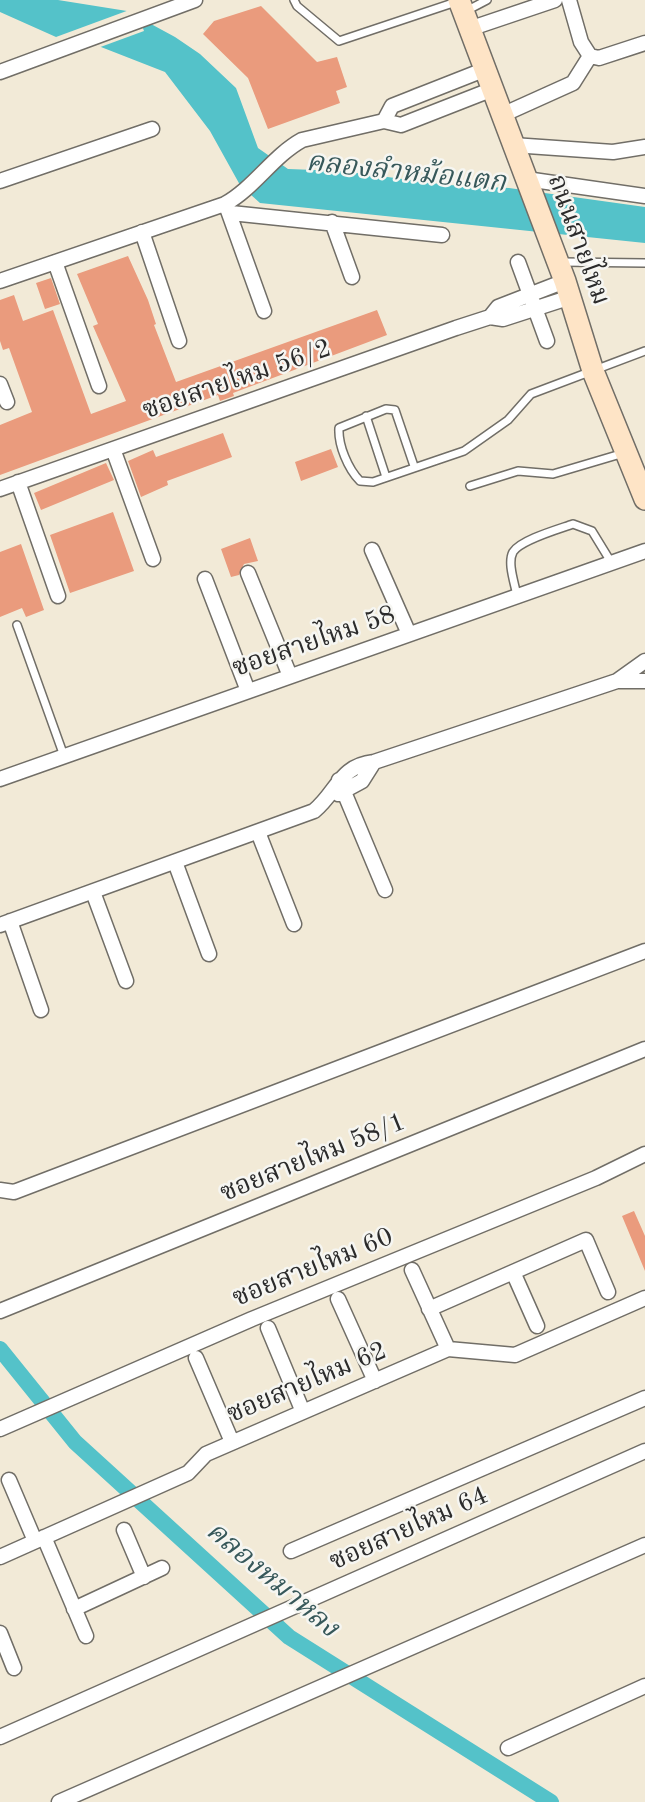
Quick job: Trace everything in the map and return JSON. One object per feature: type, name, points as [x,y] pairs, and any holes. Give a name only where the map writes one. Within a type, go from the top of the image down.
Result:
[{"type":"main road","name":"ถนนสายไหม","points":[[463,11],[565,280],[593,370],[645,499]]},
{"type":"street","points":[[0,72],[139,20],[173,4],[195,0]]},
{"type":"street","points":[[463,11],[555,0]]},
{"type":"street","points":[[569,0],[581,42],[590,56],[599,58],[645,43]]},
{"type":"street","points":[[502,115],[573,83],[590,56]]},
{"type":"street","points":[[384,121],[392,106],[490,79]]},
{"type":"street","points":[[230,205],[290,146],[321,133],[384,121],[401,125],[490,79]]},
{"type":"street","points":[[0,181],[152,129]]},
{"type":"street","points":[[513,145],[612,152],[645,146]]},
{"type":"street","points":[[527,182],[645,196]]},
{"type":"street","points":[[230,205],[264,312]]},
{"type":"street","points":[[0,281],[230,205],[332,222],[442,235]]},
{"type":"street","points":[[332,222],[352,276]]},
{"type":"street","points":[[142,232],[179,341]]},
{"type":"street","points":[[55,262],[99,386]]},
{"type":"street","points":[[518,262],[547,341]]},
{"type":"street","name":"ซอยสายไหม 56/2","points":[[490,317],[498,307],[565,280]]},
{"type":"street","name":"ซอยสายไหม 56/2","points":[[0,489],[490,317],[503,319],[534,309],[565,280]]},
{"type":"street","points":[[0,383],[7,402]]},
{"type":"street","points":[[113,449],[152,559]]},
{"type":"street","points":[[18,482],[58,596]]},
{"type":"street","points":[[372,550],[409,634]]},
{"type":"street","name":"ซอยสายไหม 58","points":[[0,779],[645,551]]},
{"type":"street","points":[[248,573],[290,677]]},
{"type":"street","points":[[205,579],[248,691]]},
{"type":"street","points":[[41,1010],[5,923],[314,811],[339,789],[353,766],[374,762],[617,681],[645,661]]},
{"type":"street","points":[[617,681],[645,681]]},
{"type":"street","points":[[339,789],[385,890]]},
{"type":"street","points":[[258,832],[294,924]]},
{"type":"street","points":[[175,862],[209,954]]},
{"type":"street","points":[[93,892],[125,981]]},
{"type":"street","points":[[0,1190],[14,1192],[645,951]]},
{"type":"street","name":"ซอยสายไหม 58/1","points":[[0,1311],[645,1049]]},
{"type":"street","name":"ซอยสายไหม 60","points":[[0,1429],[252,1319],[583,1184],[645,1154]]},
{"type":"street","points":[[429,1309],[586,1240],[608,1292]]},
{"type":"street","points":[[412,1270],[447,1349]]},
{"type":"street","points":[[513,1272],[537,1326]]},
{"type":"street","name":"ซอยสายไหม 62","points":[[0,1557],[188,1473],[206,1454],[447,1349],[515,1355],[645,1298]]},
{"type":"street","points":[[338,1299],[375,1381]]},
{"type":"street","points":[[268,1328],[303,1412]]},
{"type":"street","points":[[196,1358],[232,1443]]},
{"type":"street","name":"ซอยสายไหม 64","points":[[290,1551],[645,1398]]},
{"type":"street","name":"ซอยสายไหม 64","points":[[0,1737],[645,1451]]},
{"type":"street","points":[[9,1480],[86,1636]]},
{"type":"street","points":[[124,1530],[144,1577]]},
{"type":"street","points":[[59,1802],[645,1545]]},
{"type":"street","points":[[74,1609],[162,1568]]},
{"type":"street","points":[[0,1633],[14,1668]]},
{"type":"street","points":[[508,1748],[645,1686]]},
{"type":"lane","points":[[294,0],[297,6],[339,41],[463,11],[487,0]]},
{"type":"lane","points":[[565,280],[645,263]]},
{"type":"lane","points":[[415,466],[395,410],[391,408],[341,426],[339,438],[352,473],[366,484],[479,443],[508,420],[531,394],[645,351]]},
{"type":"lane","points":[[366,416],[386,477]]},
{"type":"lane","points":[[470,486],[518,471],[553,474],[625,453]]},
{"type":"lane","points":[[517,596],[511,562],[513,553],[521,545],[573,524],[592,531],[611,563]]},
{"type":"lane","points":[[18,625],[64,756]]},
{"type":"water","points":[[0,0],[58,0],[127,11],[175,37],[200,54],[236,88],[258,148],[288,169],[342,171],[448,185],[509,188],[645,207],[645,243],[260,203],[240,185],[210,131],[165,72],[101,47],[56,37],[0,12]]},
{"type":"pier","points":[[132,9],[137,12],[144,31],[95,49],[58,41],[56,37]]},
{"type":"building","points":[[261,6],[317,62],[337,57],[347,87],[336,91],[340,103],[268,129],[248,78],[203,34],[214,21]]},
{"type":"building","points":[[128,256],[148,300],[156,324],[154,325],[176,382],[377,310],[387,335],[233,393],[234,396],[220,401],[218,395],[0,475],[0,425],[32,412],[9,348],[3,350],[0,341],[0,300],[14,295],[23,321],[53,310],[91,414],[126,401],[93,326],[98,324],[77,274]]},
{"type":"building","points":[[51,278],[60,304],[45,309],[36,283]]},
{"type":"building","points":[[223,433],[232,457],[167,481],[168,485],[141,497],[128,461],[153,450],[156,457]]},
{"type":"building","points":[[331,449],[338,467],[301,481],[295,462]]},
{"type":"building","points":[[106,463],[114,480],[41,510],[34,493]]},
{"type":"building","points":[[113,512],[134,571],[70,593],[50,535]]},
{"type":"building","points":[[250,538],[258,561],[244,564],[239,575],[231,577],[221,549]]},
{"type":"building","points":[[21,544],[44,610],[26,617],[22,608],[0,617],[0,552]]},
{"type":"building","points":[[634,1211],[645,1236],[645,1271],[622,1216]]},
{"type":"waterway","name":"คลองหมาหลง","points":[[0,1349],[75,1442],[289,1637],[551,1802]]},
{"type":"water label","name":"คลองลำหม้อแตก","points":[[406,173]]}]
